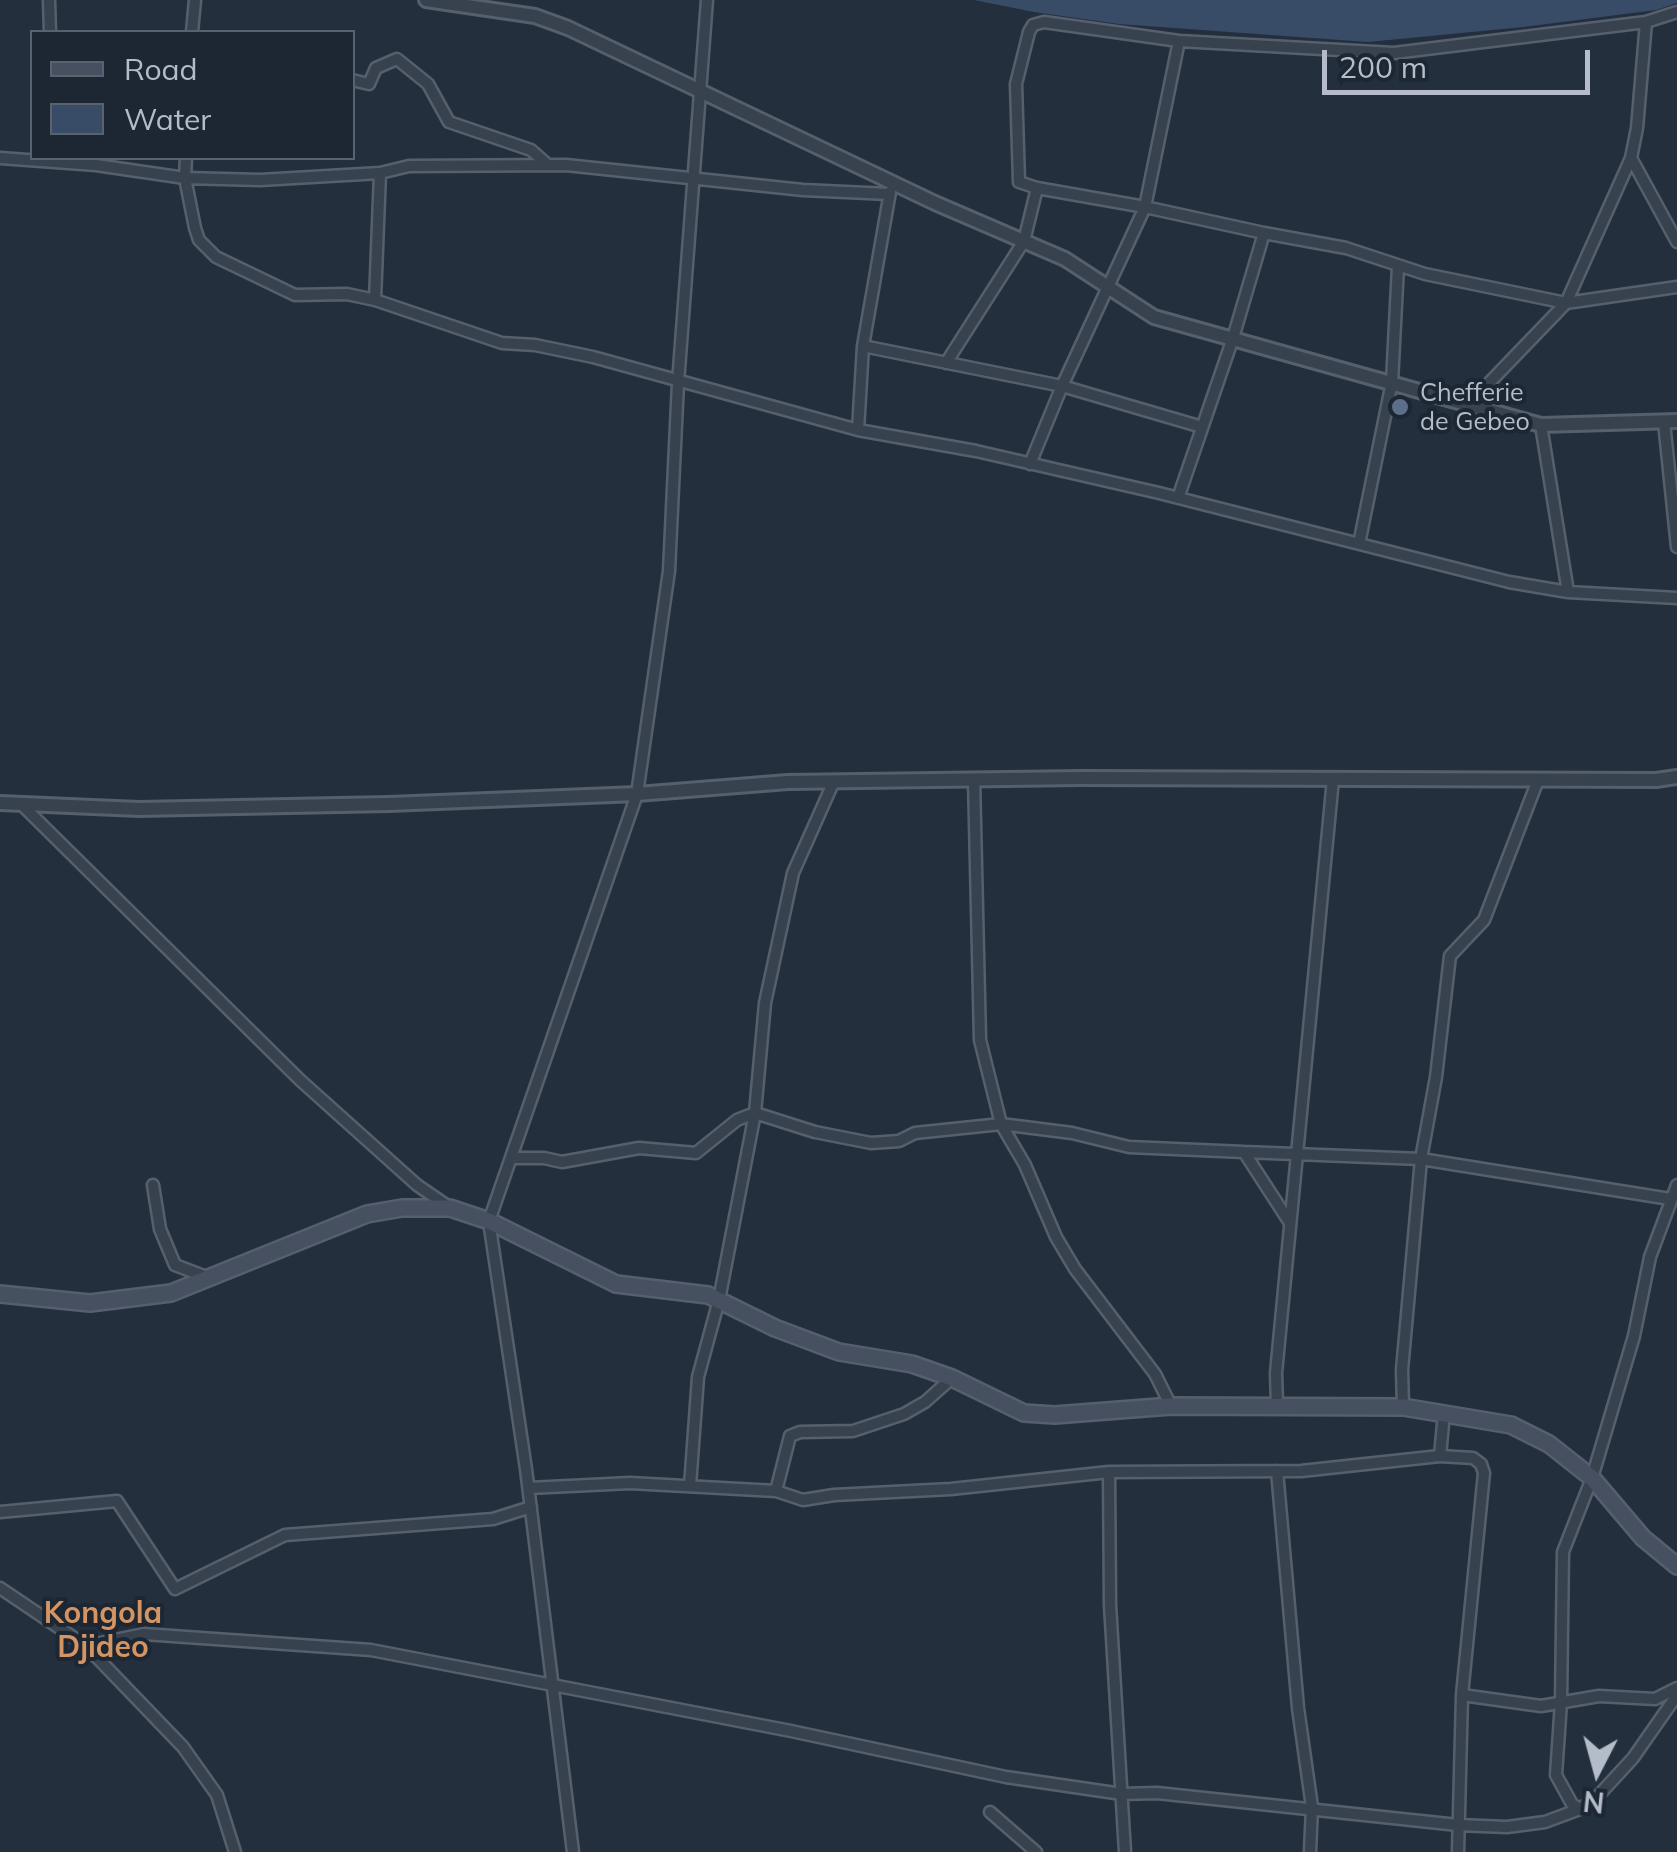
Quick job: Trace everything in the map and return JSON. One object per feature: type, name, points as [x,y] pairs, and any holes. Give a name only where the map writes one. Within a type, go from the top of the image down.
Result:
[{"type":"main road","points":[[0,1294],[90,1303],[171,1293],[367,1214],[402,1208],[450,1208],[489,1221],[616,1284],[686,1290],[719,1300],[775,1328],[839,1352],[912,1364],[952,1378],[1024,1413],[1055,1415],[1171,1406],[1403,1407],[1528,1431],[1592,1478],[1642,1538],[1677,1566]]},
{"type":"street","points":[[49,0],[50,30]]},
{"type":"street","points":[[192,30],[194,0]]},
{"type":"street","points":[[426,0],[552,21],[891,189],[1065,258],[1154,317],[1541,425],[1671,422],[1677,547]]},
{"type":"street","points":[[572,1852],[529,1488],[489,1221],[637,794],[669,572],[678,383],[707,0]]},
{"type":"street","points":[[1677,12],[1646,22],[1394,54],[1179,41],[1044,22],[1033,25],[1028,32],[1016,84],[1017,174],[1019,182],[1037,188],[1346,248],[1398,266],[1566,303],[1677,287]]},
{"type":"street","points":[[1484,408],[1490,382],[1566,303],[1631,158],[1646,22]]},
{"type":"street","points":[[1030,464],[1146,207],[1179,41]]},
{"type":"street","points":[[355,81],[370,84],[376,68],[397,59],[428,84],[449,122],[531,150],[549,165]]},
{"type":"street","points":[[0,158],[30,159]]},
{"type":"street","points":[[1631,158],[1677,242]]},
{"type":"street","points":[[50,160],[186,178],[260,180],[380,172],[422,165],[549,165],[803,190],[891,189]]},
{"type":"street","points":[[186,160],[199,240],[216,257],[295,295],[347,294],[374,300],[502,343],[535,345],[593,358],[858,430],[1178,498],[1509,582],[1568,592],[1677,598]]},
{"type":"street","points":[[374,300],[380,172]]},
{"type":"street","points":[[946,363],[1024,240],[1037,188]]},
{"type":"street","points":[[858,430],[863,346],[891,189]]},
{"type":"street","points":[[1178,498],[1264,233]]},
{"type":"street","points":[[1360,544],[1392,382],[1398,266]]},
{"type":"street","points":[[863,346],[1062,386],[1202,427]]},
{"type":"street","points":[[1541,425],[1568,592]]},
{"type":"street","points":[[0,803],[139,808],[389,804],[834,781],[1677,777]]},
{"type":"street","points":[[974,779],[980,1040],[1000,1124],[1025,1165],[1056,1237],[1155,1374],[1171,1406]]},
{"type":"street","points":[[1278,1406],[1276,1373],[1333,779]]},
{"type":"street","points":[[1403,1407],[1421,1158],[1436,1077],[1450,956],[1484,920],[1538,780]]},
{"type":"street","points":[[690,1486],[698,1377],[719,1300],[755,1113],[764,1003],[792,873],[834,781]]},
{"type":"street","points":[[24,806],[300,1080],[417,1185],[450,1208]]},
{"type":"street","points":[[510,1158],[562,1162],[639,1148],[696,1153],[736,1120],[755,1113],[814,1132],[871,1143],[899,1141],[915,1133],[1000,1124],[1072,1133],[1128,1147],[1421,1158],[1670,1200]]},
{"type":"street","points":[[1244,1152],[1290,1223]]},
{"type":"street","points":[[152,1185],[160,1230],[175,1265],[210,1278]]},
{"type":"street","points":[[1580,1809],[1572,1804],[1556,1774],[1563,1552],[1592,1478],[1634,1336],[1650,1257],[1677,1185]]},
{"type":"street","points":[[776,1491],[790,1436],[800,1432],[852,1430],[904,1414],[952,1378]]},
{"type":"street","points":[[1440,1456],[1444,1412]]},
{"type":"street","points":[[529,1488],[630,1483],[776,1491],[803,1500],[1110,1472],[1277,1471],[1440,1456],[1473,1458],[1484,1472],[1462,1695],[1458,1852]]},
{"type":"street","points":[[1277,1471],[1298,1708],[1312,1807],[1310,1852]]},
{"type":"street","points":[[1110,1472],[1110,1604],[1125,1852]]},
{"type":"street","points":[[0,1512],[117,1501],[175,1589],[285,1535],[493,1518],[531,1506]]},
{"type":"street","points":[[0,1588],[86,1646],[183,1747],[218,1795],[235,1852]]},
{"type":"street","points":[[86,1646],[144,1634],[371,1650],[1006,1777],[1122,1794],[1157,1793],[1312,1807],[1458,1825],[1526,1825],[1580,1809],[1600,1794],[1632,1758],[1677,1692]]},
{"type":"street","points":[[1462,1695],[1526,1706],[1599,1696],[1655,1699],[1677,1692]]},
{"type":"street","points":[[990,1812],[1036,1852]]},
{"type":"water","points":[[974,0],[1677,3],[1656,10],[1523,27],[1368,42],[1119,24]]},
{"type":"place","name":"Chefferie de Gebeo","points":[[1400,407]]},
{"type":"district","name":"Kongola Djideo","points":[[103,1631]]}]
